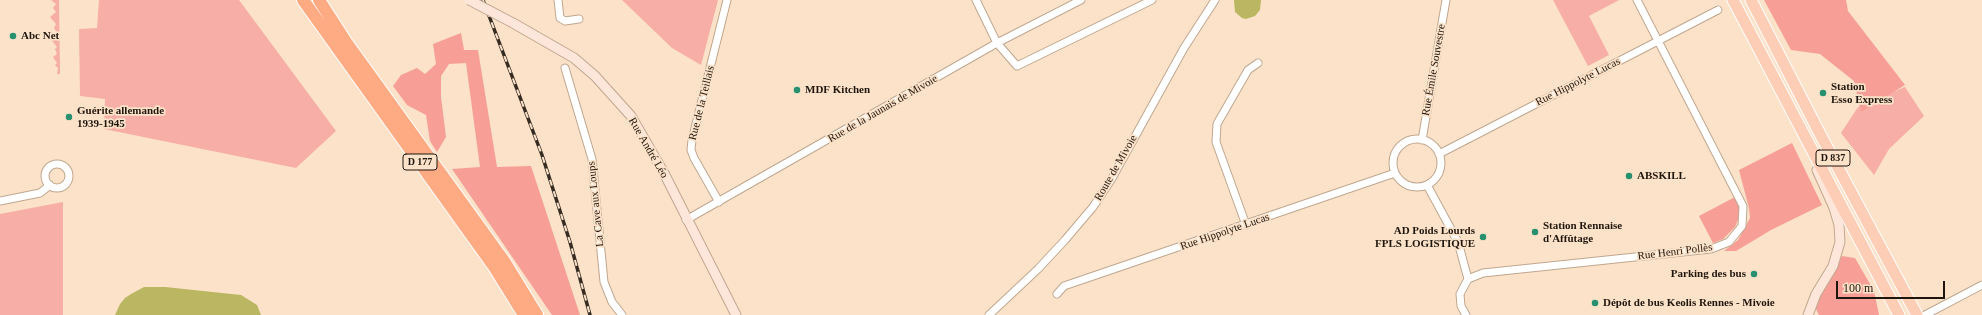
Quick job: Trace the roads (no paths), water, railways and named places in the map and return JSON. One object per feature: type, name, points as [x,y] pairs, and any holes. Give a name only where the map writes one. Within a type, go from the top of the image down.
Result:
[{"type":"highway","name":"D 177","points":[[303,0],[495,268],[524,315]]},
{"type":"highway","name":"D 177","points":[[319,0],[346,42],[504,261],[537,315]]},
{"type":"main road","name":"D 837","points":[[1734,0],[1899,315]]},
{"type":"main road","name":"D 837","points":[[1751,0],[1917,315]]},
{"type":"street","name":"Rue André Léo","points":[[469,0],[574,58],[595,76],[631,116],[648,143],[686,220],[736,315]]},
{"type":"street","points":[[558,0],[560,18],[565,21],[579,19]]},
{"type":"street","name":"Rue de la Teillais","points":[[719,202],[691,150],[692,140],[728,0]]},
{"type":"street","points":[[976,0],[997,43],[1017,66],[1152,0]]},
{"type":"street","name":"Rue de la Jaunais de Mivoie","points":[[686,220],[997,43],[1081,0]]},
{"type":"street","name":"Route de Mivoie","points":[[989,315],[1038,269],[1093,207],[1114,173],[1184,48],[1215,0]]},
{"type":"street","name":"Rue Émile Souvestre","points":[[1422,140],[1446,0]]},
{"type":"street","name":"Rue Henri Pollès","points":[[1468,279],[1483,273],[1711,249],[1729,242],[1742,226],[1744,206],[1637,0]]},
{"type":"street","name":"Rue Hippolyte Lucas","points":[[1439,154],[1718,10]]},
{"type":"street","points":[[1246,225],[1216,142],[1217,124],[1248,70],[1258,63]]},
{"type":"street","name":"La Cave aux Loups","points":[[565,68],[592,159],[604,282],[612,302],[622,315]]},
{"type":"street","points":[[1413,140],[1422,140],[1430,143],[1439,154],[1441,165],[1438,173],[1434,180],[1427,185],[1418,187],[1408,186],[1400,181],[1395,173],[1394,160],[1398,148],[1405,143],[1413,140]]},
{"type":"street","points":[[1808,315],[1816,294],[1832,266],[1840,242],[1837,219],[1813,160],[1813,150]]},
{"type":"street","name":"Rue Hippolyte Lucas","points":[[1057,294],[1064,286],[1395,173]]},
{"type":"street","points":[[0,201],[40,193],[50,185]]},
{"type":"street","points":[[1427,185],[1458,242],[1468,279],[1460,294],[1461,306],[1466,315]]},
{"type":"street","points":[[1925,315],[1982,285]]},
{"type":"railway","points":[[483,0],[542,155],[570,242],[590,315]]},
{"type":"place","name":"Abc Net","points":[[13,36]]},
{"type":"place","name":"MDF Kitchen","points":[[797,90]]},
{"type":"place","name":"Station Esso Express","points":[[1823,93]]},
{"type":"place","name":"Guérite allemande 1939-1945","points":[[69,117]]},
{"type":"place","name":"ABSKILL","points":[[1629,176]]},
{"type":"place","name":"Station Rennaise d'Affûtage","points":[[1535,232]]},
{"type":"place","name":"AD Poids Lourds FPLS LOGISTIQUE","points":[[1483,237]]},
{"type":"place","name":"Parking des bus","points":[[1754,274]]},
{"type":"place","name":"Dépôt de bus Keolis Rennes - Mivoie","points":[[1595,303]]}]
